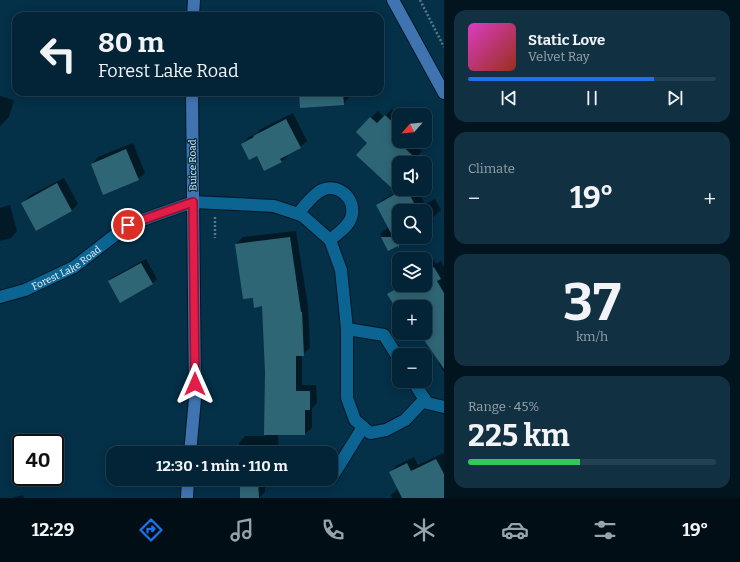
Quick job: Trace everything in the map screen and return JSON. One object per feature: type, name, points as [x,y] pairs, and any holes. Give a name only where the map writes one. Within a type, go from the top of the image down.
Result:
[{"type":"street","points":[[193,12],[194,0]]},
{"type":"street","points":[[393,0],[444,93]]},
{"type":"street","name":"Buice Road","points":[[191,446],[195,399],[192,96]]},
{"type":"street","points":[[298,214],[321,190],[329,188],[338,189],[345,194],[350,200],[353,209],[352,217],[348,225],[330,240]]},
{"type":"street","points":[[193,202],[274,206],[298,214],[330,240],[341,270],[347,329],[347,398],[355,420],[370,433],[386,430],[405,420],[425,399]]},
{"type":"street","name":"Forest Lake Road","points":[[0,297],[25,290],[74,267],[128,225],[193,202]]},
{"type":"street","points":[[347,329],[384,335],[392,348]]},
{"type":"street","points":[[418,388],[427,403],[444,407]]},
{"type":"street","points":[[338,467],[363,427]]},
{"type":"street","points":[[187,498],[188,486]]},
{"type":"path","points":[[420,0],[444,47]]},
{"type":"building","points":[[299,96],[343,96],[344,105],[300,108]]},
{"type":"building","points":[[385,115],[392,122],[392,148],[404,148],[413,156],[392,156],[392,188],[356,155],[367,143],[356,132],[370,117],[377,123]]},
{"type":"building","points":[[286,119],[301,148],[280,159],[282,162],[264,171],[257,156],[249,160],[241,144]]},
{"type":"building","points":[[126,149],[139,180],[103,195],[91,164]]},
{"type":"building","points":[[57,183],[72,211],[36,231],[21,203]]},
{"type":"building","points":[[392,196],[410,196],[414,204],[392,204],[392,235],[376,205]]},
{"type":"building","points":[[290,237],[302,312],[304,356],[296,356],[296,391],[310,391],[310,410],[305,410],[305,435],[264,435],[265,372],[262,306],[254,308],[253,298],[243,299],[235,244]]},
{"type":"building","points":[[381,237],[392,237],[392,244],[401,244],[399,245],[399,248],[398,246],[388,251]]},
{"type":"building","points":[[141,263],[153,284],[120,303],[108,281]]},
{"type":"building","points":[[434,267],[441,279],[437,281],[444,293],[444,369],[432,352],[432,348],[430,348],[424,340],[432,340],[432,300],[392,300],[392,302],[387,294],[392,291],[432,292],[432,268]]},
{"type":"building","points":[[436,459],[444,474],[444,498],[402,498],[389,472],[407,463],[411,471]]},
{"type":"building","points":[[240,486],[258,486],[259,498],[240,498]]},
{"type":"route","points":[[128,225],[193,202],[195,384]]}]
